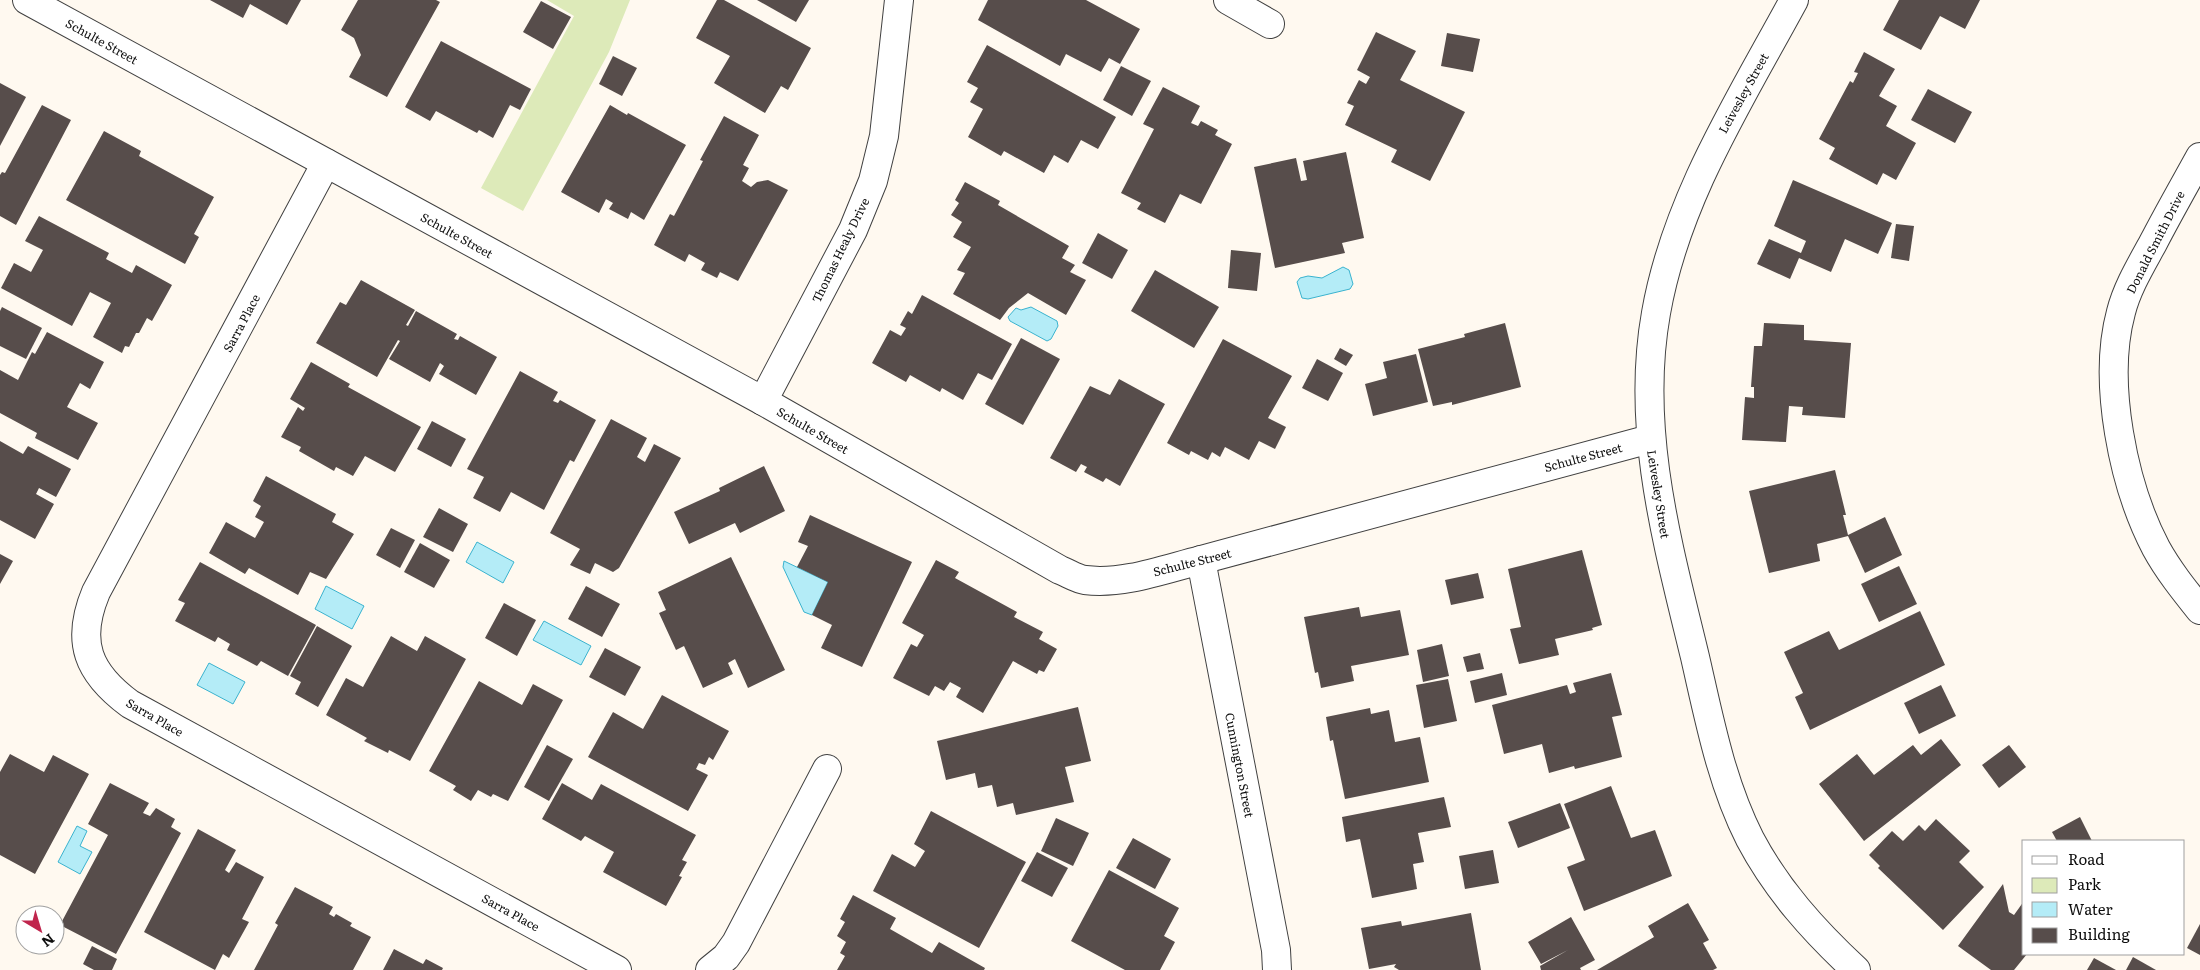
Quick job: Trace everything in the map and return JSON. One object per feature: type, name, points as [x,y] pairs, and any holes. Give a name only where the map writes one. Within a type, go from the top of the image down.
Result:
[{"type":"street","name":"Schulte Street","points":[[27,0],[763,401],[1060,570],[1084,580],[1130,577],[1202,560],[1650,439]]},
{"type":"street","name":"Thomas Healy Drive","points":[[763,401],[853,230],[873,182],[884,136],[899,0]]},
{"type":"street","points":[[1228,0],[1270,24]]},
{"type":"street","name":"Leivesley Street","points":[[1794,0],[1710,154],[1687,206],[1669,260],[1656,312],[1650,359],[1650,439],[1663,526],[1717,750],[1732,797],[1750,837],[1774,879],[1795,908],[1825,942],[1856,970]]},
{"type":"street","name":"Donald Smith Drive","points":[[2200,157],[2136,274],[2121,312],[2114,352],[2115,397],[2129,481],[2156,549],[2175,578],[2200,610]]},
{"type":"street","name":"Sarra Place","points":[[326,163],[96,592],[86,624],[85,641],[80,659],[130,704],[617,970]]},
{"type":"street","name":"Cunnington Street","points":[[1202,560],[1276,950],[1277,970]]},
{"type":"street","points":[[710,970],[726,958],[736,943],[828,769]]},
{"type":"green space","points":[[547,0],[630,0],[609,52],[523,211],[481,188],[574,16]]},
{"type":"water","points":[[1343,267],[1349,270],[1353,284],[1350,289],[1308,299],[1302,298],[1297,282],[1300,278],[1308,276],[1322,278]]},
{"type":"water","points":[[1031,307],[1057,321],[1058,326],[1051,339],[1047,341],[1010,321],[1008,317],[1016,308],[1021,310]]},
{"type":"water","points":[[477,542],[514,562],[503,583],[466,562]]},
{"type":"water","points":[[784,561],[828,582],[812,615],[804,612],[783,567]]},
{"type":"water","points":[[326,586],[364,606],[352,629],[315,609]]},
{"type":"water","points":[[544,621],[591,646],[581,665],[533,640]]},
{"type":"water","points":[[209,663],[245,682],[233,704],[197,685]]},
{"type":"water","points":[[77,826],[87,831],[80,846],[92,852],[80,874],[58,862]]},
{"type":"building","points":[[210,0],[301,0],[287,25],[250,4],[243,18]]},
{"type":"building","points":[[358,0],[436,0],[440,2],[387,97],[349,77],[361,55],[354,38],[341,30]]},
{"type":"building","points":[[717,0],[724,0],[811,48],[788,90],[781,86],[765,113],[714,83],[730,56],[696,38]]},
{"type":"building","points":[[757,0],[809,0],[796,22]]},
{"type":"building","points":[[988,0],[1086,0],[1140,29],[1120,64],[1109,58],[1101,72],[1066,54],[1060,66],[978,20]]},
{"type":"building","points":[[1899,0],[1980,0],[1965,29],[1940,16],[1921,50],[1883,30]]},
{"type":"building","points":[[541,1],[571,17],[553,49],[523,32]]},
{"type":"building","points":[[1376,32],[1416,51],[1400,80],[1465,112],[1430,181],[1391,162],[1397,150],[1345,125],[1354,106],[1347,103],[1359,80],[1366,84],[1370,77],[1357,70]]},
{"type":"building","points":[[1447,33],[1480,39],[1473,72],[1441,66]]},
{"type":"building","points":[[441,41],[531,89],[520,110],[510,105],[493,138],[479,130],[477,133],[436,111],[430,121],[405,107]]},
{"type":"building","points":[[987,45],[1116,117],[1098,149],[1081,140],[1068,163],[1054,155],[1044,173],[1004,151],[1001,156],[968,137],[983,109],[970,102],[978,88],[967,82]]},
{"type":"building","points":[[1864,52],[1895,69],[1879,96],[1897,106],[1886,126],[1916,143],[1896,180],[1883,173],[1877,185],[1829,159],[1835,148],[1819,139],[1850,81],[1853,83],[1858,73],[1854,72]]},
{"type":"building","points":[[613,56],[637,68],[622,96],[599,84]]},
{"type":"building","points":[[1121,66],[1151,81],[1132,116],[1103,100]]},
{"type":"building","points":[[0,83],[26,97],[0,146]]},
{"type":"building","points":[[1163,87],[1200,106],[1191,123],[1198,126],[1201,121],[1218,130],[1215,135],[1232,144],[1201,204],[1180,194],[1165,223],[1137,209],[1141,203],[1121,193],[1154,129],[1143,124]]},
{"type":"building","points":[[1928,89],[1972,112],[1955,143],[1911,120]]},
{"type":"building","points":[[42,105],[71,120],[16,225],[0,216],[0,175],[2,172],[5,173]]},
{"type":"building","points":[[610,105],[686,145],[644,220],[631,212],[628,219],[609,209],[613,203],[606,199],[599,213],[561,192]]},
{"type":"building","points":[[724,116],[759,135],[743,165],[749,168],[742,181],[751,187],[757,182],[768,180],[788,190],[738,281],[720,272],[717,278],[701,270],[705,263],[689,254],[685,262],[654,245],[670,214],[674,216],[703,161],[700,160]]},
{"type":"building","points":[[104,131],[141,151],[139,156],[214,197],[194,234],[199,237],[185,264],[66,200]]},
{"type":"building","points":[[1346,152],[1364,238],[1342,243],[1345,253],[1275,268],[1254,167],[1296,158],[1301,181],[1307,180],[1303,161]]},
{"type":"building","points":[[1793,180],[1892,223],[1878,254],[1845,239],[1831,272],[1799,258],[1790,279],[1757,264],[1769,239],[1801,253],[1806,241],[1774,226]]},
{"type":"building","points":[[965,182],[1000,201],[998,205],[1069,246],[1062,258],[1075,265],[1070,272],[1086,280],[1066,315],[1028,293],[1009,308],[1000,320],[953,294],[965,273],[957,270],[971,247],[953,237],[962,222],[951,215],[959,203],[955,200]]},
{"type":"building","points":[[39,216],[109,253],[106,259],[132,273],[136,265],[172,285],[152,321],[147,318],[129,347],[125,346],[122,353],[93,337],[111,303],[90,292],[72,326],[1,288],[14,263],[31,272],[43,250],[25,241]]},
{"type":"building","points":[[1896,224],[1914,226],[1909,261],[1891,258]]},
{"type":"building","points":[[1098,233],[1128,250],[1112,279],[1082,263]]},
{"type":"building","points":[[1231,250],[1261,253],[1257,291],[1228,288]]},
{"type":"building","points":[[1155,270],[1219,307],[1194,348],[1131,311]]},
{"type":"building","points":[[361,280],[415,310],[406,325],[408,326],[416,311],[457,334],[454,339],[458,340],[460,336],[497,357],[476,395],[439,374],[444,366],[440,363],[430,382],[389,359],[400,341],[398,340],[377,377],[316,343],[340,302],[346,305]]},
{"type":"building","points":[[922,295],[1012,344],[992,380],[978,373],[963,400],[942,388],[940,392],[910,375],[906,382],[872,363],[890,330],[901,336],[906,328],[900,325],[908,311],[912,314]]},
{"type":"building","points":[[2,307],[42,328],[26,359],[0,346],[0,311]]},
{"type":"building","points":[[1505,323],[1521,387],[1452,405],[1452,402],[1433,406],[1418,349],[1465,337],[1464,334]]},
{"type":"building","points":[[1764,323],[1804,325],[1804,340],[1851,343],[1845,418],[1802,415],[1803,407],[1789,406],[1786,442],[1742,440],[1745,397],[1754,398],[1754,387],[1751,387],[1754,346],[1762,346]]},
{"type":"building","points":[[47,332],[104,362],[90,389],[80,383],[67,407],[98,423],[78,460],[35,438],[37,433],[0,413],[0,370],[18,380],[32,352],[35,354]]},
{"type":"building","points":[[1021,338],[1060,359],[1023,425],[985,404]]},
{"type":"building","points":[[1223,339],[1292,376],[1268,418],[1286,427],[1275,449],[1259,441],[1249,460],[1225,447],[1220,457],[1212,452],[1208,460],[1191,451],[1189,455],[1167,443]]},
{"type":"building","points":[[1340,348],[1353,355],[1346,366],[1334,359]]},
{"type":"building","points":[[1416,354],[1428,402],[1373,416],[1365,384],[1387,378],[1383,362]]},
{"type":"building","points":[[1317,359],[1343,373],[1328,401],[1302,388]]},
{"type":"building","points":[[311,362],[350,384],[348,387],[421,427],[395,472],[365,456],[353,476],[336,467],[334,471],[299,451],[301,447],[281,437],[298,407],[303,411],[305,408],[290,399]]},
{"type":"building","points":[[520,371],[558,392],[553,401],[558,403],[560,400],[596,420],[574,462],[570,460],[544,510],[511,492],[500,512],[473,498],[484,477],[467,469]]},
{"type":"building","points":[[1119,379],[1165,404],[1120,486],[1106,478],[1103,482],[1084,472],[1087,467],[1081,464],[1076,472],[1050,458],[1090,386],[1110,395]]},
{"type":"building","points":[[611,419],[647,438],[637,457],[645,462],[654,444],[681,458],[619,568],[613,572],[595,563],[590,574],[570,565],[580,549],[550,533]]},
{"type":"building","points":[[432,421],[466,439],[451,467],[417,449]]},
{"type":"building","points":[[0,441],[23,454],[28,446],[71,469],[56,497],[39,488],[36,494],[54,504],[35,539],[0,520]]},
{"type":"building","points":[[764,466],[785,511],[740,533],[735,523],[689,544],[674,512],[720,491],[719,488]]},
{"type":"building","points":[[1835,470],[1846,515],[1843,515],[1848,535],[1885,517],[1902,555],[1865,573],[1848,536],[1817,544],[1820,561],[1769,573],[1749,491]]},
{"type":"building","points":[[266,476],[336,514],[332,522],[354,534],[326,579],[310,572],[298,595],[249,568],[245,574],[209,553],[226,522],[255,538],[264,522],[255,517],[261,506],[253,501]]},
{"type":"building","points":[[439,508],[468,524],[453,552],[423,537]]},
{"type":"building","points":[[810,515],[912,562],[862,667],[821,648],[832,625],[812,615],[828,582],[797,567],[808,546],[798,542]]},
{"type":"building","points":[[391,528],[415,540],[400,568],[376,555]]},
{"type":"building","points":[[420,543],[450,560],[434,588],[404,572]]},
{"type":"building","points":[[1582,550],[1602,625],[1592,628],[1593,630],[1555,639],[1559,655],[1519,664],[1510,629],[1521,627],[1508,569]]},
{"type":"building","points":[[0,554],[13,561],[0,584]]},
{"type":"building","points":[[731,557],[785,670],[748,688],[735,659],[728,663],[733,674],[703,688],[684,646],[676,650],[659,613],[666,610],[658,592]]},
{"type":"building","points":[[936,560],[959,572],[955,578],[1017,612],[1014,617],[1043,632],[1039,639],[1057,649],[1044,672],[1039,670],[1037,674],[1013,661],[983,713],[956,697],[961,688],[950,682],[944,691],[935,686],[929,696],[893,678],[911,644],[917,647],[924,635],[902,623]]},
{"type":"building","points":[[200,562],[316,625],[288,676],[261,661],[257,666],[227,650],[230,644],[218,637],[215,642],[175,621],[185,603],[178,600]]},
{"type":"building","points":[[1899,566],[1917,604],[1879,622],[1861,584]]},
{"type":"building","points":[[1478,573],[1484,598],[1451,605],[1445,580]]},
{"type":"building","points":[[586,586],[620,604],[602,637],[568,619]]},
{"type":"building","points":[[504,603],[536,620],[517,656],[485,638]]},
{"type":"building","points":[[1359,607],[1361,617],[1400,610],[1409,655],[1351,666],[1354,681],[1321,688],[1318,672],[1315,673],[1304,617]]},
{"type":"building","points":[[1920,611],[1945,665],[1810,730],[1795,697],[1803,693],[1784,652],[1829,631],[1839,650]]},
{"type":"building","points":[[317,626],[352,646],[318,707],[295,694],[301,682],[290,676]]},
{"type":"building","points":[[391,636],[417,651],[425,636],[466,659],[410,761],[389,750],[388,753],[364,741],[367,738],[326,715],[346,678],[363,687]]},
{"type":"building","points":[[1442,644],[1449,676],[1423,682],[1417,650]]},
{"type":"building","points":[[605,648],[641,667],[625,696],[589,677]]},
{"type":"building","points":[[1480,653],[1484,669],[1467,672],[1463,657]]},
{"type":"building","points":[[1502,673],[1507,695],[1475,703],[1470,681]]},
{"type":"building","points":[[1611,673],[1622,715],[1612,717],[1622,757],[1575,769],[1574,766],[1549,773],[1542,744],[1504,754],[1492,705],[1567,685],[1570,694],[1576,692],[1573,683]]},
{"type":"building","points":[[1448,679],[1457,721],[1424,728],[1416,685]]},
{"type":"building","points":[[479,681],[522,705],[533,684],[563,700],[508,801],[493,794],[491,797],[478,790],[471,801],[453,790],[456,786],[429,771]]},
{"type":"building","points":[[1941,685],[1956,716],[1919,734],[1904,703]]},
{"type":"building","points":[[662,695],[729,731],[713,760],[709,757],[705,765],[699,763],[696,769],[708,775],[688,811],[588,757],[613,712],[643,729]]},
{"type":"building","points":[[1078,707],[1091,761],[1065,767],[1074,802],[1016,815],[1013,803],[997,807],[992,785],[978,788],[975,773],[946,780],[937,741]]},
{"type":"building","points":[[1370,708],[1371,714],[1389,710],[1395,742],[1420,737],[1429,782],[1345,799],[1333,740],[1330,741],[1326,717]]},
{"type":"building","points":[[1941,739],[1961,765],[1864,841],[1819,784],[1857,754],[1874,775],[1913,745],[1921,755]]},
{"type":"building","points":[[547,745],[573,759],[549,801],[524,787]]},
{"type":"building","points":[[2009,745],[2026,767],[1999,788],[1982,765]]},
{"type":"building","points":[[10,754],[44,772],[53,755],[89,774],[35,874],[0,855],[0,772]]},
{"type":"building","points":[[110,783],[149,803],[143,813],[150,816],[156,808],[175,819],[171,827],[181,833],[116,954],[65,928],[65,916],[108,835],[88,824]]},
{"type":"building","points":[[562,783],[592,800],[601,784],[696,835],[682,860],[687,862],[679,876],[682,877],[666,906],[603,872],[614,852],[585,836],[581,841],[542,819]]},
{"type":"building","points":[[1611,786],[1631,838],[1655,830],[1672,876],[1584,911],[1567,867],[1585,860],[1564,804]]},
{"type":"building","points":[[1444,797],[1451,827],[1418,833],[1424,862],[1413,864],[1417,889],[1372,898],[1360,839],[1346,842],[1342,817]]},
{"type":"building","points":[[1560,803],[1570,828],[1518,848],[1508,822]]},
{"type":"building","points":[[931,811],[1026,862],[979,948],[873,891],[892,854],[915,867],[925,851],[914,844]]},
{"type":"building","points":[[2080,817],[2092,840],[2056,840],[2052,832]]},
{"type":"building","points":[[1056,818],[1089,833],[1073,866],[1041,851]]},
{"type":"building","points":[[1936,819],[1970,851],[1959,862],[1984,887],[1943,930],[1878,868],[1880,866],[1869,855],[1892,831],[1903,841],[1919,825],[1925,831]]},
{"type":"building","points":[[198,829],[236,850],[225,870],[229,873],[236,862],[264,877],[242,919],[249,922],[229,958],[223,954],[215,970],[144,932]]},
{"type":"building","points":[[1133,838],[1171,859],[1155,889],[1116,868]]},
{"type":"building","points":[[1493,850],[1499,883],[1465,889],[1459,856]]},
{"type":"building","points":[[1037,852],[1068,868],[1052,897],[1021,881]]},
{"type":"building","points":[[1109,870],[1179,908],[1164,936],[1175,942],[1160,970],[1125,970],[1071,941]]},
{"type":"building","points":[[2003,884],[2009,912],[2014,915],[2022,904],[2022,955],[2026,955],[2014,970],[1991,970],[1958,946]]},
{"type":"building","points":[[295,887],[333,907],[329,914],[334,917],[336,914],[352,923],[350,926],[371,937],[353,970],[254,970],[278,925],[275,923]]},
{"type":"building","points":[[853,895],[896,918],[890,929],[932,953],[939,942],[985,968],[984,970],[837,970],[845,956],[840,953],[846,942],[837,936],[845,922],[840,919]]},
{"type":"building","points":[[1688,903],[1709,940],[1703,943],[1717,968],[1713,970],[1597,970],[1654,937],[1648,926]]},
{"type":"building","points":[[1471,913],[1481,970],[1399,970],[1394,967],[1396,964],[1369,969],[1361,928],[1401,921],[1402,926]]},
{"type":"building","points":[[1571,917],[1595,960],[1580,968],[1581,970],[1541,970],[1540,966],[1568,950],[1541,964],[1528,942]]},
{"type":"building","points":[[2200,924],[2200,955],[2187,948]]},
{"type":"building","points":[[92,946],[117,959],[112,970],[94,970],[83,964]]},
{"type":"building","points":[[394,949],[423,964],[426,959],[443,968],[442,970],[383,970]]},
{"type":"building","points":[[2133,957],[2156,970],[2126,970]]},
{"type":"building","points":[[2094,958],[2116,970],[2087,970]]}]
